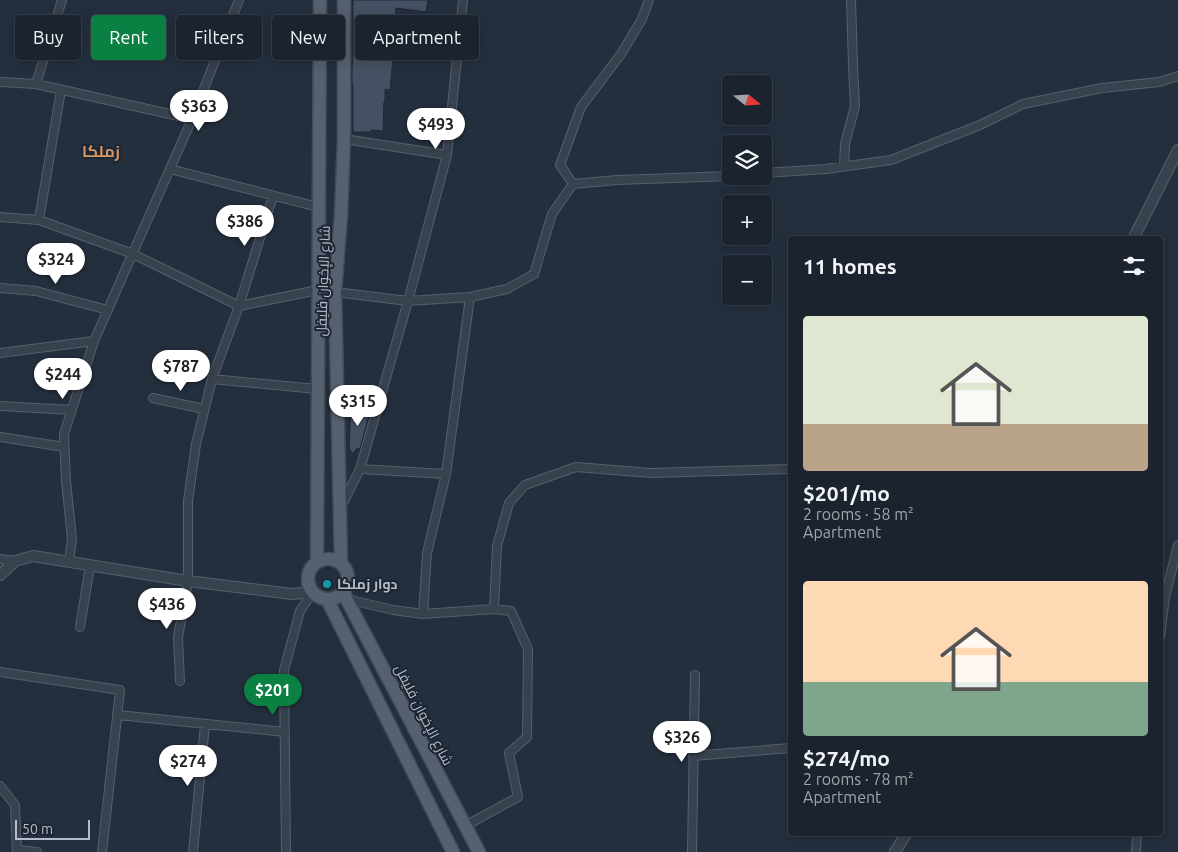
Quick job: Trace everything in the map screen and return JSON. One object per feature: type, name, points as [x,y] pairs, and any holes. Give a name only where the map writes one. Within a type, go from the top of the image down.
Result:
[{"type":"main road","name":"شارع الإخوان فليفل","points":[[317,562],[320,0]]},
{"type":"main road","name":"شارع الإخوان فليفل","points":[[341,563],[335,292],[344,139],[344,0]]},
{"type":"main road","points":[[329,559],[341,563],[348,574],[345,595],[327,599],[313,592],[308,576],[317,562],[329,559]]},
{"type":"main road","name":"شارع الإخوان فليفل","points":[[345,595],[479,852]]},
{"type":"main road","points":[[327,599],[453,852]]},
{"type":"street","points":[[36,84],[62,0]]},
{"type":"street","points":[[69,561],[72,539],[66,481],[64,434],[94,341],[192,119],[239,0]]},
{"type":"street","points":[[340,509],[360,468],[408,301],[447,155],[463,0]]},
{"type":"street","points":[[573,184],[560,165],[582,107],[621,54],[642,19],[649,0]]},
{"type":"street","points":[[844,166],[845,144],[856,106],[852,0]]},
{"type":"street","points":[[772,173],[826,169],[891,160],[980,124],[1023,104],[1102,88],[1159,82],[1178,76]]},
{"type":"street","points":[[0,82],[36,84],[192,119]]},
{"type":"street","points":[[39,220],[61,90]]},
{"type":"street","points":[[344,139],[447,155]]},
{"type":"street","points":[[1135,236],[1178,150]]},
{"type":"street","points":[[170,169],[318,208]]},
{"type":"street","points":[[335,292],[408,301],[470,297],[507,289],[534,274],[552,214],[573,184],[617,180],[722,176]]},
{"type":"street","points":[[180,681],[178,636],[188,581],[188,501],[196,444],[212,379],[239,306],[273,196]]},
{"type":"street","points":[[0,217],[39,220],[133,254],[239,306],[318,290]]},
{"type":"street","points":[[0,288],[36,292],[108,310]]},
{"type":"street","points":[[423,614],[427,553],[446,474],[470,297]]},
{"type":"street","points":[[0,353],[94,341]]},
{"type":"street","points":[[212,379],[317,388]]},
{"type":"street","points":[[154,398],[204,409]]},
{"type":"street","points":[[0,406],[72,410]]},
{"type":"street","points":[[0,437],[64,446]]},
{"type":"street","points":[[494,609],[496,546],[509,503],[525,485],[576,467],[651,473],[788,470]]},
{"type":"street","points":[[360,468],[446,474]]},
{"type":"street","points":[[1163,612],[1165,596],[1178,545]]},
{"type":"street","points":[[0,559],[15,561],[33,556],[188,581],[292,594],[313,592]]},
{"type":"street","points":[[0,575],[15,561]]},
{"type":"street","points":[[80,627],[90,566]]},
{"type":"street","points":[[286,852],[284,670],[300,611],[313,592]]},
{"type":"street","points":[[345,595],[355,601],[393,610],[423,614],[494,609],[511,611],[528,649],[527,737],[509,753],[518,797],[464,826]]},
{"type":"street","points":[[0,672],[120,690],[102,852]]},
{"type":"street","points":[[692,852],[695,675]]},
{"type":"street","points":[[118,715],[285,732]]},
{"type":"street","points":[[193,852],[205,724]]},
{"type":"street","points":[[693,756],[788,748]]},
{"type":"street","points":[[0,786],[15,805],[18,851],[37,852]]},
{"type":"street","points":[[895,852],[905,836]]},
{"type":"street","points":[[1136,852],[1137,836]]},
{"type":"building","points":[[353,0],[428,0],[426,12],[396,8],[396,15],[355,15],[355,60],[393,60],[390,90],[385,89],[383,131],[353,132]]},
{"type":"building","points":[[351,407],[371,407],[360,449],[357,448],[353,454],[349,448]]},
{"type":"place","name":"دوار زملكا","points":[[327,584]]},
{"type":"district","name":"زملكا","points":[[101,151]]}]
